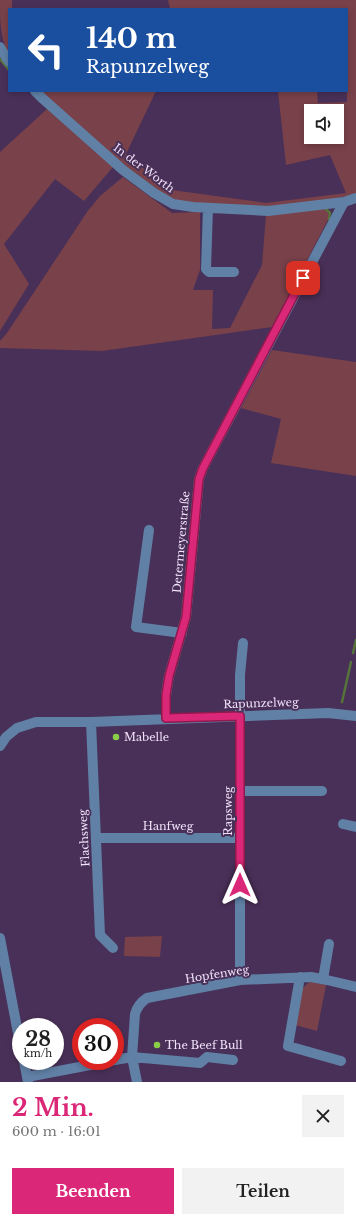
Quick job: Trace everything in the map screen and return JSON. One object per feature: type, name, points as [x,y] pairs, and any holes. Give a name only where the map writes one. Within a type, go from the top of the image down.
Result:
[{"type":"street","points":[[0,47],[8,60]]},
{"type":"street","name":"In der Worth","points":[[36,92],[123,170],[154,193],[173,204],[193,207],[268,211],[344,202],[356,198]]},
{"type":"street","name":"Determeyerstraße","points":[[166,718],[166,695],[169,676],[186,617],[199,479],[344,202]]},
{"type":"street","points":[[208,208],[206,269],[209,272],[234,272]]},
{"type":"street","points":[[149,530],[136,627],[182,633]]},
{"type":"street","name":"Rapsweg","points":[[240,980],[240,675],[243,643]]},
{"type":"street","name":"Rapunzelweg","points":[[166,718],[328,713],[356,716]]},
{"type":"street","points":[[0,746],[3,735],[17,728],[36,722],[90,722],[166,718]]},
{"type":"street","name":"Flachsweg","points":[[90,722],[100,935],[113,948]]},
{"type":"street","points":[[240,792],[322,791]]},
{"type":"street","points":[[343,824],[356,827]]},
{"type":"street","name":"Hanfweg","points":[[96,838],[240,838]]},
{"type":"street","points":[[0,938],[15,1018]]},
{"type":"street","points":[[323,979],[329,944]]},
{"type":"street","points":[[300,978],[288,1046],[342,1061]]},
{"type":"street","name":"Hopfenweg","points":[[132,1057],[135,1014],[141,1003],[147,998],[240,980],[300,978],[323,979],[356,987]]},
{"type":"street","points":[[124,1058],[132,1057],[200,1063],[207,1058],[234,1060]]},
{"type":"street","points":[[132,1057],[137,1082]]},
{"type":"street","points":[[28,1079],[72,1069]]},
{"type":"shaded area","points":[[0,0],[12,0],[12,8],[8,8],[8,53],[2,35],[0,22]]},
{"type":"shaded area","points":[[168,0],[356,0],[356,195],[267,209],[174,202],[154,191],[40,92],[156,92],[126,154],[172,190],[266,203],[346,193],[330,155],[286,165],[278,92],[317,92],[318,103],[347,102],[348,8],[170,8]]},
{"type":"shaded area","points":[[47,109],[113,167],[84,201],[55,179],[4,244],[29,284],[0,331],[0,152]]},
{"type":"shaded area","points":[[123,177],[172,213],[200,212],[200,270],[193,290],[213,290],[212,329],[230,328],[262,265],[266,215],[324,209],[327,210],[329,213],[329,218],[272,327],[102,351],[0,348],[0,341],[7,333],[87,212],[100,196]]},
{"type":"shaded area","points":[[272,350],[356,362],[356,476],[271,463],[281,419],[241,408]]},
{"type":"shaded area","points":[[162,936],[160,957],[124,956],[125,937]]},
{"type":"shaded area","points":[[311,982],[326,985],[317,1031],[295,1025],[301,990]]},
{"type":"waterway","points":[[0,59],[8,69]]},
{"type":"waterway","points":[[326,209],[330,213],[329,219]]},
{"type":"waterway","points":[[353,653],[356,640]]},
{"type":"waterway","points":[[342,702],[351,662]]},
{"type":"place","name":"Mabelle","points":[[116,737]]},
{"type":"place","name":"The Beef Bull","points":[[157,1045]]},
{"type":"route","points":[[240,885],[240,716],[166,718],[166,695],[169,676],[186,617],[199,479],[203,468],[303,278]]}]
